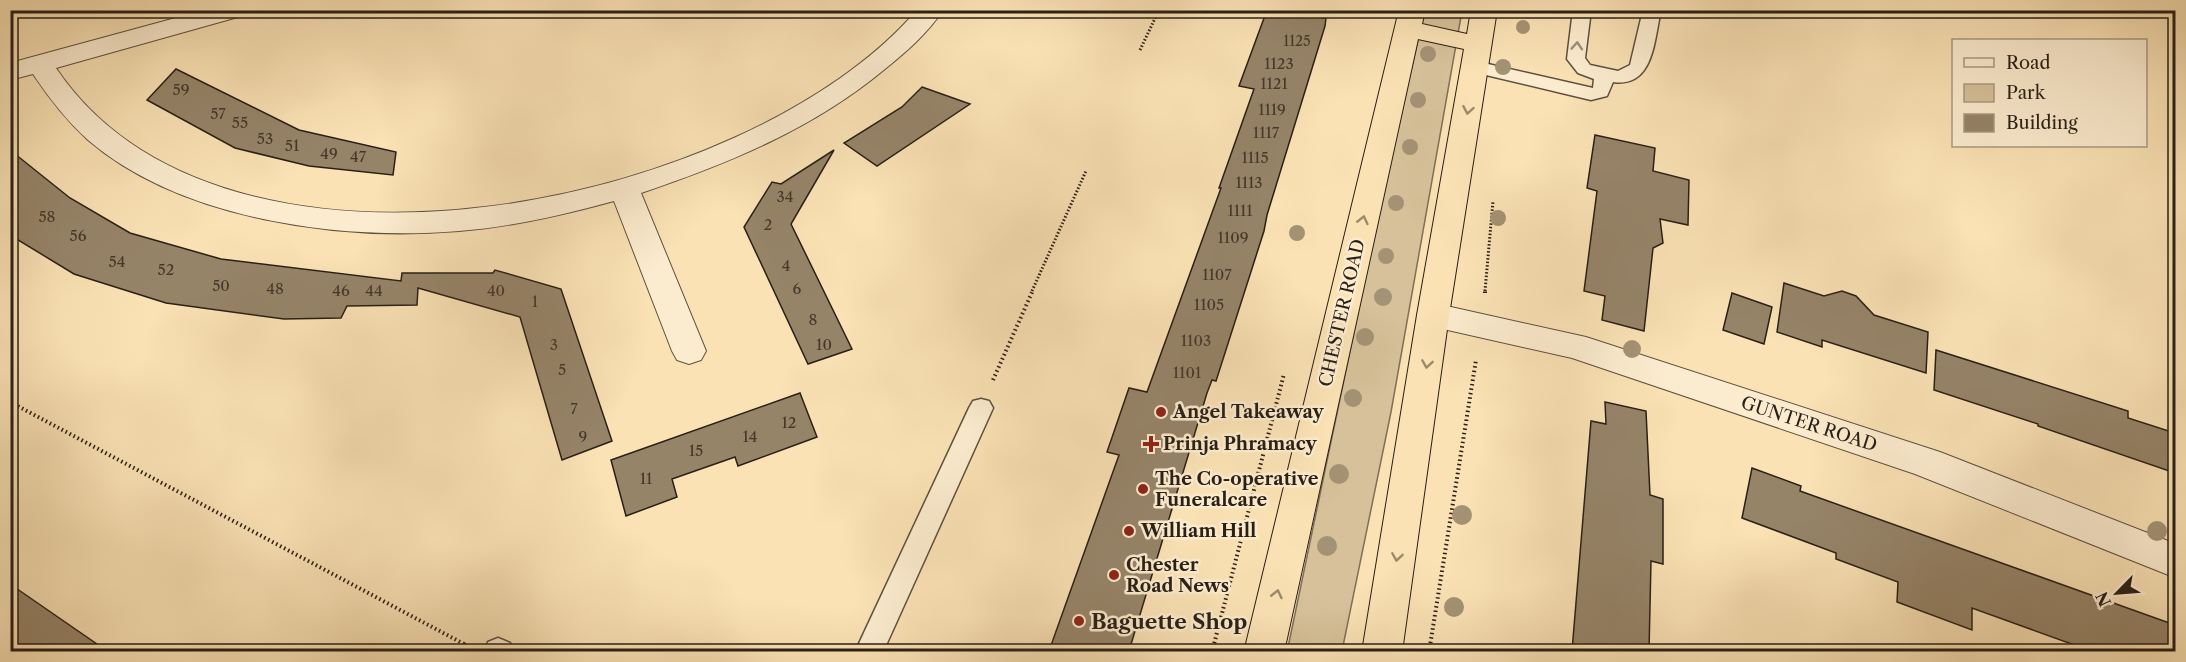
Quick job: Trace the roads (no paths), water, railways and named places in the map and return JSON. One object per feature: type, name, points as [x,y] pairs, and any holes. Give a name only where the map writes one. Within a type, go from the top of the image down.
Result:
[{"type":"highway","points":[[1382,651],[1433,315],[1484,10]]},
{"type":"highway","points":[[1409,20],[1477,55]]},
{"type":"highway","name":"CHESTER ROAD","points":[[1264,651],[1409,20]]},
{"type":"street","points":[[10,72],[236,10]]},
{"type":"street","points":[[40,64],[52,84],[101,137],[142,164],[193,189],[272,211],[344,221],[418,224],[490,219],[558,206],[625,190],[729,152],[792,122],[844,88],[891,52],[931,10]]},
{"type":"street","points":[[625,190],[689,351]]},
{"type":"street","name":"GUNTER ROAD","points":[[1433,315],[1586,350],[1927,463],[2175,561]]},
{"type":"lane","points":[[1582,10],[1576,59],[1584,69],[1618,78],[1631,74],[1639,67],[1652,10]]},
{"type":"lane","points":[[1477,55],[1509,73],[1591,94],[1600,92],[1604,85],[1602,74]]},
{"type":"lane","points":[[869,651],[981,408]]},
{"type":"place","name":"Angel Takeaway","points":[[1161,412]]},
{"type":"place","name":"Prinja Phramacy","points":[[1151,444]]},
{"type":"place","name":"The Co-operative Funeralcare","points":[[1143,489]]},
{"type":"place","name":"William Hill","points":[[1129,531]]},
{"type":"place","name":"Chester Road News","points":[[1114,575]]},
{"type":"place","name":"Baguette Shop","points":[[1079,621]]}]
